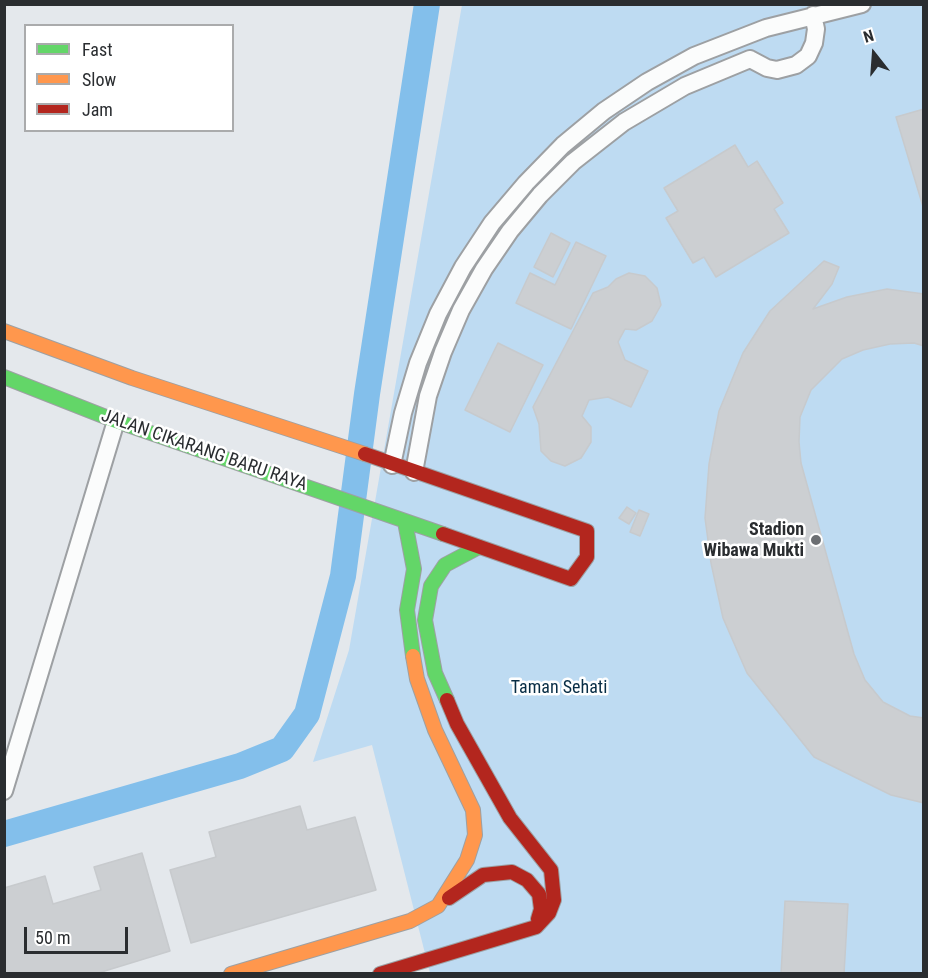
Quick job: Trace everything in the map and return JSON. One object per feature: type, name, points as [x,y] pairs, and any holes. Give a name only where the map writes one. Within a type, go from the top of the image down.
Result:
[{"type":"main road","name":"JALAN CIKARANG BARU RAYA","points":[[4,331],[132,378],[312,436],[587,531],[589,544],[586,557],[571,579],[116,421],[4,378]]},
{"type":"main road","points":[[405,522],[411,543],[414,569],[407,610],[417,679],[435,730],[473,810],[475,835],[467,860],[438,906]]},
{"type":"main road","points":[[380,974],[536,927],[549,913],[554,900],[551,870],[510,818],[457,724],[435,673],[425,620],[431,586],[445,565],[479,547]]},
{"type":"main road","points":[[231,974],[410,921],[438,906],[483,875],[512,872],[527,880],[539,894],[541,909],[536,927]]},
{"type":"street","points":[[392,464],[403,413],[418,363],[438,314],[463,267],[492,224],[519,191],[563,145],[604,111],[666,72],[742,36],[813,15],[862,4]]},
{"type":"street","points":[[742,36],[750,59],[767,68],[777,70],[796,65],[808,56],[814,43],[816,29],[813,15]]},
{"type":"street","points":[[414,472],[428,396],[443,352],[478,279],[510,231],[540,195],[573,162],[624,122],[685,86],[750,59]]},
{"type":"street","points":[[4,791],[116,421]]},
{"type":"green space","name":"Taman Sehati","points":[[462,5],[923,5],[923,973],[430,973],[372,745],[313,762],[349,650]]},
{"type":"building","points":[[924,109],[924,210],[896,117]]},
{"type":"building","points":[[735,145],[748,167],[757,161],[783,203],[774,209],[789,233],[716,277],[704,257],[693,263],[666,218],[678,211],[664,188]]},
{"type":"building","points":[[551,233],[570,243],[553,277],[534,267]]},
{"type":"building","points":[[576,242],[606,256],[571,329],[516,303],[530,273],[555,285]]},
{"type":"building","name":"Stadion Wibawa Mukti","points":[[824,261],[839,267],[832,284],[813,309],[847,297],[887,289],[924,294],[924,346],[914,343],[890,344],[863,350],[842,359],[811,390],[800,417],[799,442],[801,463],[854,654],[865,680],[883,702],[910,716],[924,718],[924,803],[891,795],[814,757],[747,673],[723,618],[711,563],[705,518],[709,464],[719,411],[743,353],[770,311]]},
{"type":"building","points":[[629,273],[645,276],[657,288],[661,305],[652,321],[636,330],[625,329],[618,342],[625,360],[648,371],[631,407],[608,397],[589,400],[582,416],[591,427],[591,442],[581,458],[565,466],[551,461],[541,451],[539,424],[533,407],[593,293],[608,287],[616,279]]},
{"type":"building","points":[[498,343],[543,365],[510,432],[465,410]]},
{"type":"building","points":[[627,507],[636,513],[629,524],[619,518]]},
{"type":"building","points":[[639,510],[649,514],[640,536],[630,532]]},
{"type":"building","points":[[300,806],[307,830],[355,817],[376,890],[191,943],[170,870],[216,857],[209,832]]},
{"type":"building","points":[[142,853],[170,951],[95,974],[4,974],[4,888],[45,876],[53,904],[101,890],[94,867]]},
{"type":"building","points":[[785,901],[848,904],[844,974],[781,974]]},
{"type":"waterway","points":[[4,834],[240,766],[282,749],[307,714],[343,576],[367,394],[427,4]]},
{"type":"traffic: fast","points":[[4,377],[116,421],[443,534]]},
{"type":"traffic: fast","points":[[405,522],[414,569],[407,610],[413,656]]},
{"type":"traffic: fast","points":[[447,700],[435,673],[425,620],[431,586],[445,565],[479,547]]},
{"type":"traffic: slow","points":[[4,331],[132,378],[365,454]]},
{"type":"traffic: slow","points":[[231,974],[410,921],[438,906],[467,860],[475,835],[473,810],[435,730],[417,679],[413,656]]},
{"type":"traffic: jam","points":[[365,454],[587,531],[587,557],[571,579],[443,534]]},
{"type":"traffic: jam","points":[[380,974],[536,927],[549,913],[554,900],[551,870],[510,818],[457,724],[447,700]]},
{"type":"traffic: jam","points":[[449,898],[483,875],[512,872],[527,880],[539,894],[541,909],[538,919]]},
{"type":"place","name":"Stadion Wibawa Mukti","points":[[816,540]]}]
